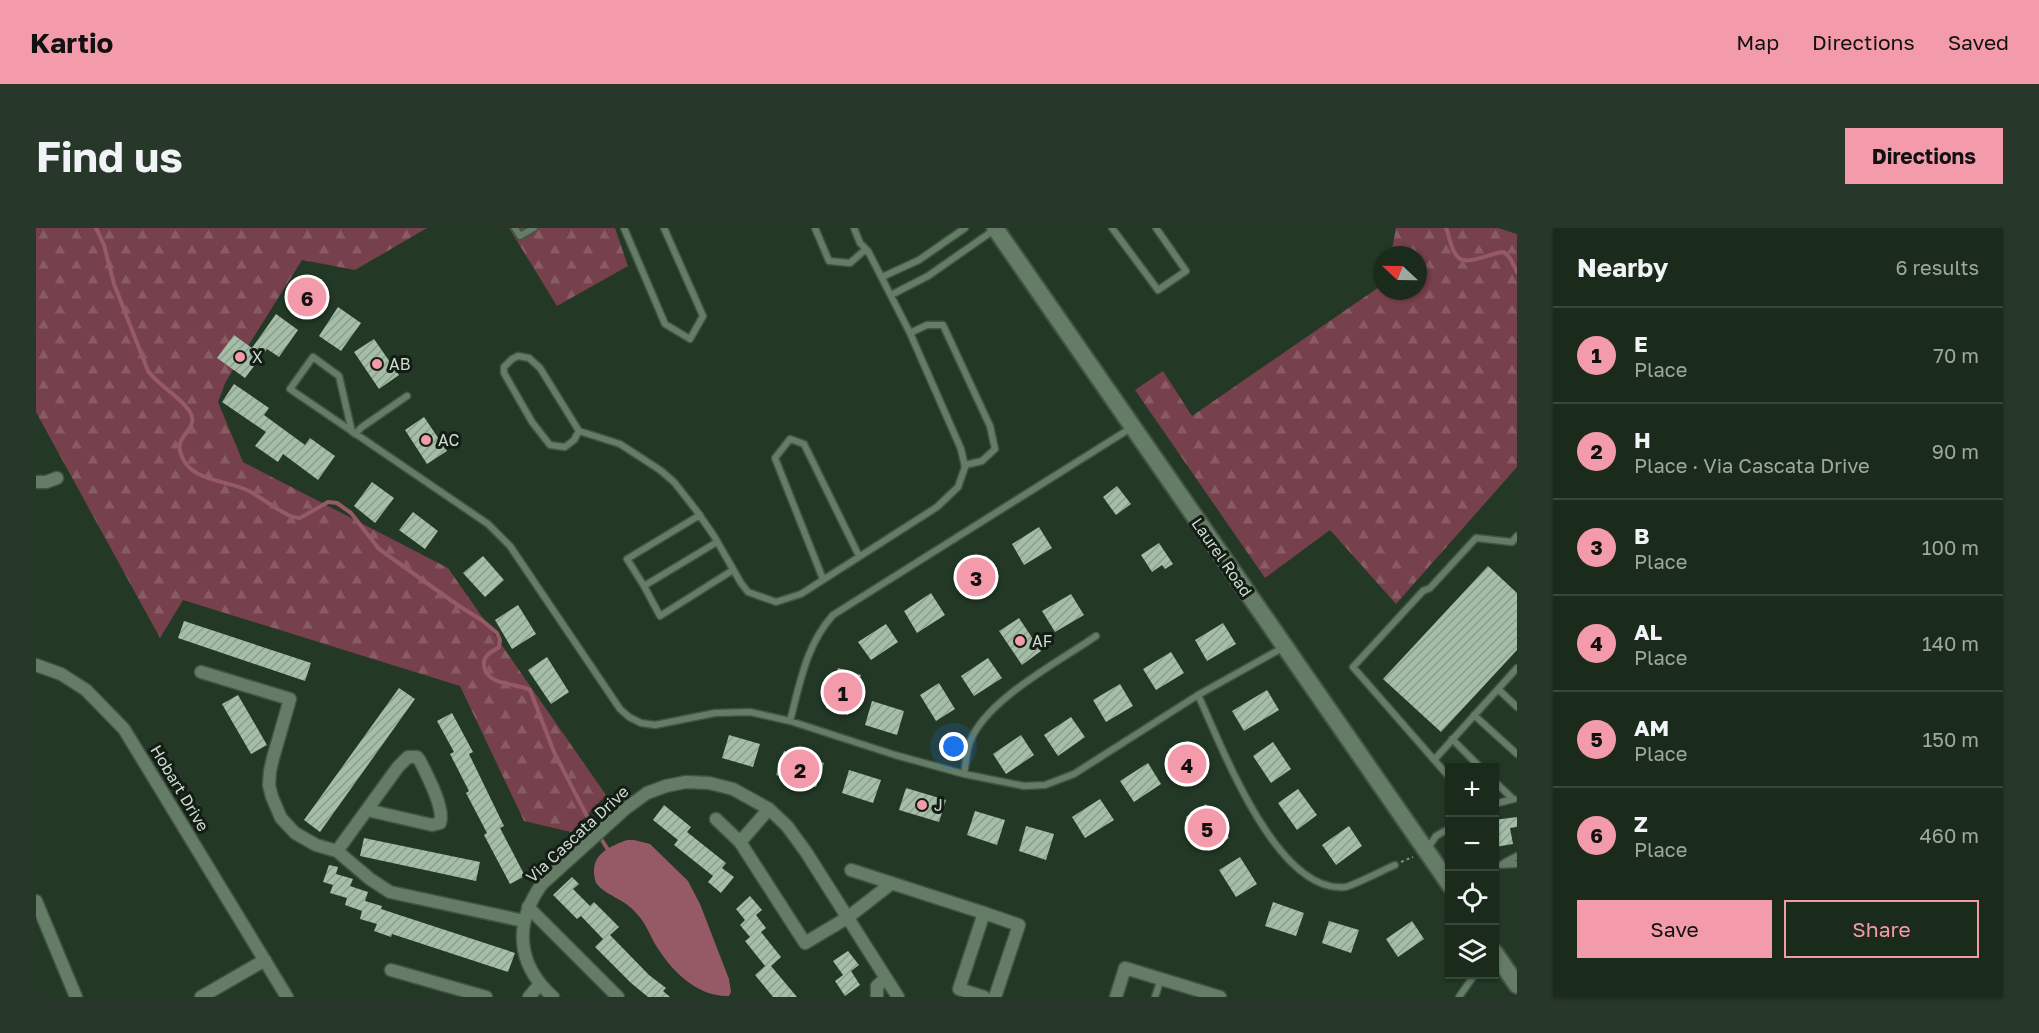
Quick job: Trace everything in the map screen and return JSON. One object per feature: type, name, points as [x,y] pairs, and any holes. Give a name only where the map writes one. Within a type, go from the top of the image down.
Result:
[{"type":"main road","name":"Laurel Road","points":[[996,228],[1445,879]]},
{"type":"main road","points":[[1499,959],[1517,985]]},
{"type":"street","points":[[36,482],[46,483],[57,478]]},
{"type":"street","name":"Hobart Drive","points":[[36,665],[61,674],[87,690],[124,729],[287,997]]},
{"type":"street","points":[[201,672],[290,699],[270,771],[272,796],[281,818],[295,833],[309,842],[337,851],[370,879],[390,892],[524,921]]},
{"type":"street","points":[[337,851],[367,810],[404,760],[412,756],[417,757],[423,766],[442,818],[440,823],[432,825],[367,810]]},
{"type":"street","name":"Via Cascata Drive","points":[[553,997],[533,973],[524,951],[524,921],[528,907],[542,884],[631,803],[647,793],[686,782],[709,783],[726,787],[740,792],[769,809],[796,837],[898,997]]},
{"type":"street","points":[[740,842],[769,809]]},
{"type":"street","points":[[716,819],[740,842],[805,944],[847,918],[892,883]]},
{"type":"street","points":[[851,870],[1019,925],[995,997]]},
{"type":"street","points":[[36,901],[76,997]]},
{"type":"street","points":[[528,907],[618,997]]},
{"type":"street","points":[[984,913],[959,989],[984,997]]},
{"type":"street","points":[[201,997],[265,960]]},
{"type":"street","points":[[1116,997],[1125,968],[1220,997]]},
{"type":"street","points":[[391,970],[486,997]]},
{"type":"street","points":[[877,997],[878,986],[886,978]]},
{"type":"street","points":[[529,997],[540,984]]},
{"type":"lane","points":[[515,228],[520,236],[534,228]]},
{"type":"lane","points":[[624,228],[664,324],[690,339],[703,316],[664,228]]},
{"type":"lane","points":[[815,228],[829,261],[850,263],[866,249]]},
{"type":"lane","points":[[579,430],[574,440],[565,447],[550,445],[520,402],[504,373],[504,367],[512,358],[519,356],[530,358],[540,368],[579,430],[620,444],[674,482],[700,515],[748,592],[776,602],[801,594],[937,507],[958,487],[965,465],[962,449],[910,333],[854,228]]},
{"type":"lane","points":[[882,277],[919,261],[965,228]]},
{"type":"lane","points":[[891,295],[928,276],[996,228]]},
{"type":"lane","points":[[1112,228],[1158,290],[1186,271],[1156,228]]},
{"type":"lane","points":[[910,333],[927,324],[943,325],[990,426],[995,448],[982,461],[965,465]]},
{"type":"lane","points":[[353,433],[339,376],[313,357],[290,389],[353,433],[488,524],[510,546],[609,695],[629,717],[641,723],[655,725],[715,713],[750,712],[790,720],[895,755],[964,774],[1024,786],[1045,785],[1074,774],[1198,695],[1284,646]]},
{"type":"lane","points":[[353,433],[407,396]]},
{"type":"lane","points":[[790,720],[807,657],[815,639],[833,615],[1132,428]]},
{"type":"lane","points":[[823,579],[775,458],[790,439],[804,444],[859,556]]},
{"type":"lane","points":[[700,515],[627,559],[660,616],[733,570]]},
{"type":"lane","points":[[1445,773],[1353,667],[1476,538],[1512,542],[1517,536]]},
{"type":"lane","points":[[644,586],[717,542]]},
{"type":"lane","points":[[964,774],[969,742],[980,722],[992,708],[1096,636]]},
{"type":"lane","points":[[1434,760],[1517,668]]},
{"type":"lane","points":[[1498,689],[1517,707]]},
{"type":"lane","points":[[1198,695],[1245,795],[1262,825],[1292,865],[1309,877],[1330,886],[1347,887],[1395,865]]},
{"type":"lane","points":[[1474,715],[1517,754]]},
{"type":"lane","points":[[1452,739],[1476,763]]},
{"type":"lane","points":[[1499,785],[1516,800]]},
{"type":"lane","points":[[1499,803],[1516,800]]},
{"type":"lane","points":[[1426,851],[1436,837],[1445,831]]},
{"type":"lane","points":[[1499,865],[1517,856]]},
{"type":"lane","points":[[1499,866],[1517,864]]},
{"type":"lane","points":[[1155,997],[1161,979]]},
{"type":"lane","points":[[1459,997],[1472,979]]},
{"type":"path","points":[[1395,865],[1426,851]]},
{"type":"green space","points":[[36,228],[427,228],[355,270],[302,260],[226,381],[218,402],[243,462],[448,568],[606,795],[571,832],[524,821],[460,686],[183,600],[160,638],[36,412]]},
{"type":"green space","points":[[509,228],[615,228],[628,266],[557,306]]},
{"type":"green space","points":[[1396,228],[1498,228],[1517,234],[1517,467],[1396,604],[1330,530],[1265,578],[1135,390],[1163,371],[1192,416],[1373,291],[1373,300],[1427,300],[1427,246],[1393,246]]},
{"type":"shaded area","points":[[627,840],[650,844],[688,881],[700,904],[729,979],[731,992],[729,996],[706,992],[686,980],[661,954],[632,908],[596,883],[594,866],[596,860],[605,850]]},
{"type":"building","points":[[294,279],[322,279],[321,315],[293,314]]},
{"type":"building","points":[[338,307],[361,323],[341,351],[319,336]]},
{"type":"building","points":[[276,314],[298,330],[279,357],[267,349],[245,378],[217,358],[234,335],[252,348]]},
{"type":"building","name":"AB","points":[[374,339],[399,375],[379,389],[354,352]]},
{"type":"building","points":[[234,384],[269,408],[264,415],[305,445],[310,438],[335,456],[318,480],[283,454],[278,462],[255,446],[266,432],[222,402]]},
{"type":"building","name":"AC","points":[[424,417],[447,451],[427,464],[405,430]]},
{"type":"building","points":[[372,482],[394,498],[375,523],[354,506]]},
{"type":"building","points":[[1117,486],[1131,504],[1116,515],[1103,497]]},
{"type":"building","points":[[413,512],[438,531],[425,549],[399,530]]},
{"type":"building","points":[[1039,527],[1052,548],[1024,565],[1012,544]]},
{"type":"building","points":[[1159,543],[1173,564],[1165,569],[1162,565],[1152,572],[1141,555]]},
{"type":"building","points":[[483,556],[504,580],[485,597],[463,573]]},
{"type":"building","points":[[986,556],[999,576],[966,598],[953,579]]},
{"type":"building","points":[[1488,566],[1517,593],[1517,650],[1441,732],[1383,679]]},
{"type":"building","points":[[931,593],[945,615],[917,633],[904,611]]},
{"type":"building","points":[[1071,594],[1084,615],[1055,632],[1042,611]]},
{"type":"building","points":[[518,605],[536,634],[512,649],[495,620]]},
{"type":"building","name":"AF","points":[[1019,618],[1041,651],[1022,665],[999,631]]},
{"type":"building","points":[[184,621],[311,663],[305,681],[178,638]]},
{"type":"building","points":[[1223,623],[1236,644],[1207,661],[1195,640]]},
{"type":"building","points":[[886,624],[898,642],[871,660],[858,642]]},
{"type":"building","points":[[1171,652],[1184,673],[1156,690],[1143,669]]},
{"type":"building","points":[[547,657],[569,692],[551,704],[528,670]]},
{"type":"building","points":[[988,658],[1002,678],[974,696],[961,676]]},
{"type":"building","points":[[838,668],[861,675],[848,715],[826,708]]},
{"type":"building","points":[[939,683],[955,709],[936,721],[920,695]]},
{"type":"building","points":[[1120,684],[1133,706],[1106,722],[1093,700]]},
{"type":"building","points":[[399,688],[415,699],[320,832],[304,820]]},
{"type":"building","points":[[1267,690],[1279,710],[1244,731],[1232,711]]},
{"type":"building","points":[[238,695],[267,745],[251,754],[222,704]]},
{"type":"building","points":[[872,701],[904,711],[897,735],[865,725]]},
{"type":"building","points":[[452,713],[473,752],[469,754],[504,826],[500,828],[525,876],[510,884],[484,835],[487,833],[466,793],[469,791],[450,754],[454,752],[437,721]]},
{"type":"building","points":[[1071,717],[1085,737],[1058,756],[1044,735]]},
{"type":"building","points":[[729,735],[760,744],[753,767],[722,758]]},
{"type":"building","points":[[1021,735],[1034,755],[1006,774],[993,754]]},
{"type":"building","points":[[1189,741],[1205,778],[1185,787],[1169,749]]},
{"type":"building","points":[[1273,742],[1291,769],[1271,783],[1253,756]]},
{"type":"building","points":[[784,751],[824,763],[816,787],[776,775]]},
{"type":"building","points":[[1148,763],[1161,784],[1134,802],[1120,781]]},
{"type":"building","points":[[849,770],[881,780],[873,803],[842,793]]},
{"type":"building","name":"J","points":[[906,788],[946,800],[939,822],[899,810]]},
{"type":"building","points":[[1298,789],[1317,815],[1297,830],[1278,803]]},
{"type":"building","points":[[1100,799],[1114,820],[1085,838],[1072,817]]},
{"type":"building","points":[[1206,804],[1229,838],[1209,851],[1186,817]]},
{"type":"building","points":[[664,805],[691,827],[687,832],[726,863],[722,868],[734,877],[721,893],[708,882],[713,876],[674,845],[678,840],[653,820]]},
{"type":"building","points":[[975,811],[1005,820],[997,845],[967,835]]},
{"type":"building","points":[[1517,817],[1517,827],[1510,828],[1513,844],[1499,846],[1499,819]]},
{"type":"building","points":[[1026,826],[1054,834],[1046,860],[1019,851]]},
{"type":"building","points":[[1349,826],[1362,846],[1336,865],[1322,845]]},
{"type":"building","points":[[364,838],[480,862],[476,881],[360,856]]},
{"type":"building","points":[[1240,857],[1257,884],[1236,897],[1219,870]]},
{"type":"building","points":[[329,865],[338,867],[336,874],[353,879],[350,886],[368,892],[365,901],[382,906],[381,909],[515,953],[508,972],[392,934],[391,937],[374,931],[377,924],[360,919],[362,911],[345,905],[347,898],[330,893],[333,885],[323,882]]},
{"type":"building","points":[[572,877],[579,884],[573,889],[590,906],[594,902],[619,927],[610,935],[649,975],[666,988],[663,991],[670,997],[648,997],[595,947],[603,939],[581,916],[577,919],[553,895]]},
{"type":"building","points":[[750,896],[762,910],[756,915],[766,928],[761,932],[781,957],[771,966],[797,997],[773,997],[755,975],[765,966],[745,941],[750,937],[740,925],[745,920],[736,909]]},
{"type":"building","points":[[1273,902],[1304,913],[1296,936],[1265,926]]},
{"type":"building","points":[[1329,921],[1359,930],[1351,953],[1322,943]]},
{"type":"building","points":[[1412,921],[1424,939],[1398,957],[1386,939]]},
{"type":"building","points":[[848,951],[859,965],[851,971],[860,985],[845,996],[835,981],[843,975],[833,961]]},
{"type":"waterway","points":[[96,228],[104,245],[114,284],[148,371],[183,403],[191,414],[192,424],[180,446],[184,461],[199,475],[249,491],[281,512],[293,517],[300,518],[328,502],[337,503],[351,513],[379,549],[497,633],[500,640],[499,647],[488,654],[485,659],[486,672],[490,677],[503,683],[530,690],[554,752],[588,818],[610,853]]},
{"type":"waterway","points":[[1446,228],[1453,250],[1461,259],[1472,260],[1504,252],[1517,272]]},
{"type":"place","name":"Z","points":[[307,297]]},
{"type":"place","name":"X","points":[[240,357]]},
{"type":"place","name":"AB","points":[[377,364]]},
{"type":"place","name":"AC","points":[[426,440]]},
{"type":"place","name":"B","points":[[976,577]]},
{"type":"place","name":"AF","points":[[1020,641]]},
{"type":"place","name":"E","points":[[843,692]]},
{"type":"place","name":"AL","points":[[1187,764]]},
{"type":"place","name":"H","points":[[800,769]]},
{"type":"place","name":"J","points":[[922,805]]},
{"type":"place","name":"AM","points":[[1207,828]]}]
